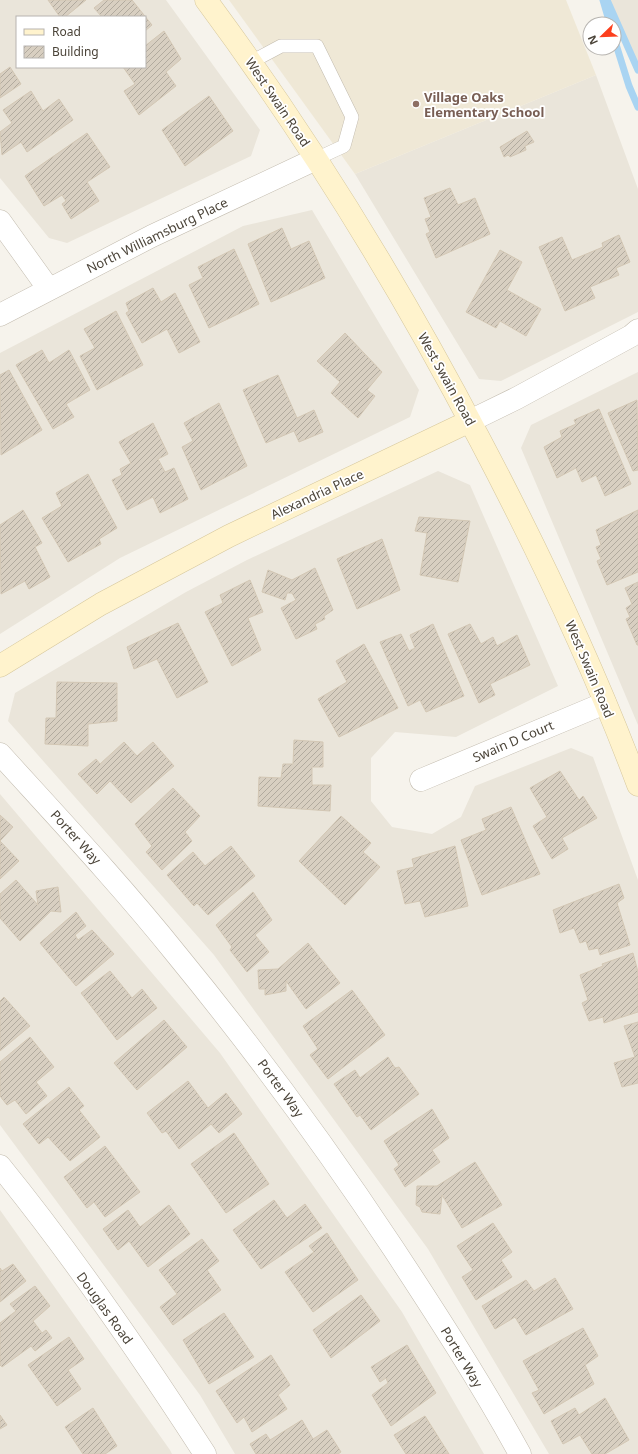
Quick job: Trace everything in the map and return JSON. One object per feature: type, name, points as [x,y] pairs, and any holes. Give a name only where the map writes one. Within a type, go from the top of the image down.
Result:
[{"type":"street","name":"West Swain Road","points":[[206,0],[251,62],[373,248],[446,375],[537,551],[604,703],[638,785]]},
{"type":"street","name":"North Williamsburg Place","points":[[0,315],[48,288],[152,236],[316,159]]},
{"type":"street","points":[[0,220],[48,288]]},
{"type":"street","name":"Alexandria Place","points":[[0,666],[101,604],[229,536],[517,398],[631,336],[638,330]]},
{"type":"street","name":"Swain D Court","points":[[421,780],[604,703]]},
{"type":"street","name":"Porter Way","points":[[0,754],[90,852],[176,953],[276,1081],[366,1207],[429,1303],[520,1454]]},
{"type":"street","name":"Douglas Road","points":[[0,1166],[26,1198],[152,1372],[205,1454]]},
{"type":"lane","points":[[251,62],[281,46],[317,46],[352,117],[344,146],[316,159]]},
{"type":"shaded area","points":[[0,0],[166,0],[260,130],[251,156],[67,243],[49,238],[0,178]]},
{"type":"shaded area","name":"Village Oaks Elementary School","points":[[229,0],[566,0],[582,40],[582,56],[588,56],[596,75],[355,174]]},
{"type":"shaded area","points":[[607,0],[638,0],[638,73],[622,35],[622,16],[614,16]]},
{"type":"shaded area","points":[[596,75],[638,189],[638,312],[501,381],[479,379],[355,174]]},
{"type":"shaded area","points":[[312,210],[419,390],[410,417],[120,558],[0,634],[0,353],[243,226]]},
{"type":"shaded area","points":[[638,372],[638,725],[521,448],[531,425]]},
{"type":"shaded area","points":[[438,471],[470,485],[558,686],[456,737],[395,732],[371,758],[371,801],[392,827],[432,834],[461,817],[475,786],[571,748],[593,757],[638,880],[638,1454],[549,1454],[428,1249],[214,955],[8,721],[15,693],[186,592],[247,560]]},
{"type":"shaded area","points":[[0,794],[220,1053],[402,1312],[484,1454],[235,1454],[200,1395],[0,1125]]},
{"type":"shaded area","points":[[0,1210],[170,1450],[172,1454],[0,1454]]},
{"type":"building","points":[[48,0],[86,0],[66,16],[59,16]]},
{"type":"building","points":[[104,0],[132,0],[145,16],[101,16],[94,8]]},
{"type":"building","points":[[146,18],[152,25],[146,30]]},
{"type":"building","points":[[164,31],[181,59],[166,72],[176,86],[139,115],[124,91],[135,84],[124,68],[146,68],[146,45]]},
{"type":"building","points":[[10,67],[21,84],[0,98],[0,74]]},
{"type":"building","points":[[31,91],[43,111],[59,99],[73,120],[27,152],[21,142],[2,155],[0,132],[12,123],[3,110]]},
{"type":"building","points":[[209,96],[233,131],[185,166],[162,130]]},
{"type":"building","points":[[527,131],[534,142],[525,146],[526,150],[510,157],[508,155],[504,157],[500,147]]},
{"type":"building","points":[[87,133],[110,167],[87,182],[99,201],[71,219],[62,204],[66,201],[62,195],[44,206],[25,176]]},
{"type":"building","points":[[450,188],[458,205],[475,198],[490,234],[436,258],[426,234],[430,232],[425,219],[431,217],[424,198]]},
{"type":"building","points":[[282,228],[291,249],[309,241],[325,278],[271,302],[248,244]]},
{"type":"building","points":[[619,235],[630,262],[616,268],[619,275],[590,287],[595,298],[565,311],[539,247],[562,237],[572,260],[603,247],[602,243]]},
{"type":"building","points":[[234,249],[259,304],[209,328],[189,285],[203,278],[198,267]]},
{"type":"building","points":[[500,250],[522,262],[507,290],[541,309],[526,336],[500,321],[496,328],[466,312]]},
{"type":"building","points":[[153,288],[161,302],[175,293],[200,342],[179,353],[167,329],[142,343],[126,313],[129,311],[126,303]]},
{"type":"building","points":[[116,311],[143,365],[97,390],[80,356],[95,348],[84,329]]},
{"type":"building","points":[[345,333],[382,372],[367,390],[375,396],[358,418],[331,393],[340,382],[317,361]]},
{"type":"building","points":[[42,350],[49,363],[69,350],[90,390],[66,404],[74,417],[53,429],[16,365]]},
{"type":"building","points":[[9,370],[42,430],[1,455],[0,375]]},
{"type":"building","points":[[278,375],[297,418],[314,410],[323,432],[299,442],[294,431],[266,443],[243,390]]},
{"type":"building","points":[[637,400],[638,470],[633,471],[608,413]]},
{"type":"building","points":[[219,403],[247,466],[201,490],[182,447],[193,441],[184,423]]},
{"type":"building","points":[[599,409],[631,484],[605,496],[596,475],[582,482],[576,468],[557,478],[544,447],[562,437],[560,431],[576,424],[574,420]]},
{"type":"building","points":[[153,423],[168,454],[158,459],[165,472],[174,468],[188,499],[160,513],[153,497],[127,510],[112,480],[122,475],[120,469],[131,463],[119,442]]},
{"type":"building","points":[[88,474],[117,528],[99,539],[101,544],[68,562],[42,518],[62,506],[56,493]]},
{"type":"building","points":[[23,510],[42,543],[35,547],[50,577],[29,589],[25,581],[1,594],[0,525]]},
{"type":"building","points":[[638,510],[638,572],[607,585],[597,561],[601,559],[596,547],[601,545],[596,530]]},
{"type":"building","points":[[419,517],[470,521],[458,582],[420,575],[427,533],[415,531]]},
{"type":"building","points":[[382,539],[400,590],[357,609],[337,559]]},
{"type":"building","points":[[315,568],[333,610],[324,616],[325,619],[315,624],[317,629],[296,639],[281,608],[296,600],[292,593],[287,593],[285,600],[262,592],[268,570],[292,580]]},
{"type":"building","points":[[250,580],[263,612],[248,618],[261,650],[232,666],[205,612],[223,603],[220,595]]},
{"type":"building","points":[[638,582],[637,645],[626,619],[630,617],[626,608],[632,604],[625,588]]},
{"type":"building","points":[[178,623],[208,682],[177,698],[157,659],[134,669],[127,647]]},
{"type":"building","points":[[433,624],[464,696],[426,712],[420,700],[408,706],[380,642],[401,634],[409,651],[415,648],[410,635]]},
{"type":"building","points":[[470,624],[481,644],[493,637],[497,646],[517,635],[530,665],[490,684],[495,695],[479,703],[448,634]]},
{"type":"building","points":[[364,644],[398,708],[339,737],[318,699],[347,682],[336,661]]},
{"type":"building","points":[[57,682],[117,683],[117,721],[88,724],[88,746],[45,744],[46,718],[56,718]]},
{"type":"building","points":[[294,740],[323,742],[323,767],[312,767],[312,785],[331,785],[330,811],[258,806],[259,777],[281,778],[283,764],[293,764]]},
{"type":"building","points":[[124,742],[137,756],[153,742],[174,766],[131,803],[110,781],[97,794],[78,774],[96,759],[100,764]]},
{"type":"building","points":[[560,771],[579,800],[583,796],[597,818],[562,838],[568,849],[552,859],[533,826],[547,817],[530,788]]},
{"type":"building","points":[[173,788],[200,816],[185,832],[192,841],[162,870],[146,852],[152,846],[135,824]]},
{"type":"building","points":[[511,807],[540,874],[482,895],[461,840],[486,830],[482,819]]},
{"type":"building","points":[[0,815],[13,827],[0,841]]},
{"type":"building","points":[[341,816],[371,843],[363,852],[380,867],[345,905],[299,861]]},
{"type":"building","points":[[0,841],[19,861],[0,879]]},
{"type":"building","points":[[231,846],[255,876],[208,915],[197,903],[194,906],[167,875],[193,852],[205,866]]},
{"type":"building","points":[[455,846],[468,906],[425,917],[420,901],[405,904],[397,871],[414,867],[412,859]]},
{"type":"building","points":[[16,880],[38,905],[36,891],[58,887],[61,912],[51,911],[20,941],[0,918],[0,894]]},
{"type":"building","points":[[619,884],[624,898],[617,903],[630,945],[600,955],[598,948],[589,950],[586,941],[580,943],[574,928],[560,933],[553,910]]},
{"type":"building","points":[[253,892],[272,920],[255,935],[269,952],[247,972],[230,950],[232,947],[216,925]]},
{"type":"building","points":[[76,912],[86,926],[75,935],[78,940],[92,930],[114,954],[76,986],[40,943]]},
{"type":"building","points":[[308,943],[340,983],[306,1009],[286,981],[286,991],[265,995],[265,989],[259,989],[258,970],[278,969]]},
{"type":"building","points":[[633,953],[638,972],[638,1012],[604,1023],[603,1017],[589,1021],[582,1003],[588,1000],[580,975],[603,966],[602,964]]},
{"type":"building","points":[[110,971],[132,998],[142,989],[157,1008],[117,1040],[81,993]]},
{"type":"building","points":[[352,990],[385,1035],[328,1079],[310,1055],[318,1049],[303,1026]]},
{"type":"building","points":[[4,997],[30,1026],[0,1051],[0,1001]]},
{"type":"building","points":[[164,1020],[187,1047],[137,1090],[114,1063]]},
{"type":"building","points":[[638,1022],[638,1083],[622,1087],[614,1063],[635,1057],[624,1026]]},
{"type":"building","points":[[30,1037],[54,1067],[36,1082],[47,1096],[26,1114],[15,1100],[7,1105],[0,1096],[0,1062]]},
{"type":"building","points":[[388,1057],[395,1068],[399,1067],[419,1094],[371,1130],[360,1115],[357,1117],[334,1084],[355,1070],[360,1078]]},
{"type":"building","points":[[188,1081],[208,1108],[226,1093],[242,1114],[219,1133],[211,1124],[179,1149],[166,1131],[162,1133],[147,1113]]},
{"type":"building","points":[[69,1087],[84,1106],[79,1110],[100,1137],[70,1161],[48,1137],[39,1144],[23,1124]]},
{"type":"building","points":[[432,1109],[449,1138],[432,1150],[440,1162],[405,1187],[394,1169],[399,1165],[384,1141]]},
{"type":"building","points":[[234,1133],[269,1184],[226,1213],[191,1164]]},
{"type":"building","points":[[105,1146],[140,1192],[105,1217],[94,1202],[87,1208],[64,1177]]},
{"type":"building","points":[[475,1162],[502,1205],[462,1228],[442,1195],[440,1214],[422,1212],[420,1207],[416,1205],[417,1186],[437,1186]]},
{"type":"building","points":[[274,1200],[287,1218],[305,1204],[322,1228],[261,1269],[233,1230]]},
{"type":"building","points":[[169,1205],[190,1234],[148,1267],[129,1241],[118,1250],[103,1229],[128,1210],[140,1227]]},
{"type":"building","points":[[493,1223],[512,1252],[501,1260],[512,1277],[476,1300],[462,1277],[473,1270],[457,1246]]},
{"type":"building","points":[[327,1233],[358,1280],[313,1312],[285,1272],[314,1252],[309,1246]]},
{"type":"building","points":[[202,1239],[219,1261],[207,1270],[221,1290],[173,1325],[160,1307],[177,1294],[159,1270]]},
{"type":"building","points":[[13,1264],[26,1281],[0,1302],[0,1268],[2,1271]]},
{"type":"building","points":[[555,1278],[573,1309],[526,1335],[515,1317],[495,1329],[482,1306],[526,1280],[534,1291]]},
{"type":"building","points":[[35,1286],[50,1306],[33,1321],[42,1333],[46,1330],[52,1338],[35,1351],[31,1346],[2,1367],[0,1365],[0,1323],[16,1311],[10,1304]]},
{"type":"building","points":[[361,1295],[380,1321],[331,1358],[313,1330]]},
{"type":"building","points":[[224,1313],[254,1357],[209,1384],[183,1340]]},
{"type":"building","points":[[583,1328],[598,1356],[585,1365],[594,1384],[544,1414],[532,1393],[539,1390],[523,1361]]},
{"type":"building","points":[[69,1337],[84,1359],[68,1370],[81,1389],[57,1406],[28,1365]]},
{"type":"building","points":[[407,1345],[436,1393],[391,1426],[372,1395],[388,1383],[386,1378],[380,1382],[371,1367]]},
{"type":"building","points":[[271,1355],[290,1385],[278,1395],[287,1409],[252,1432],[244,1417],[237,1423],[216,1391]]},
{"type":"building","points":[[605,1398],[629,1440],[605,1454],[592,1454],[580,1435],[563,1444],[551,1421],[575,1408],[579,1415]]},
{"type":"building","points":[[93,1408],[117,1446],[105,1454],[83,1454],[65,1427]]},
{"type":"building","points":[[0,1415],[7,1425],[0,1429]]},
{"type":"building","points":[[425,1416],[449,1454],[406,1454],[394,1435]]},
{"type":"building","points":[[302,1420],[313,1439],[327,1430],[341,1452],[338,1454],[256,1454],[250,1444],[266,1434],[270,1440]]},
{"type":"waterway","points":[[603,0],[608,16]]},
{"type":"waterway","points":[[607,0],[638,70]]},
{"type":"waterway","points":[[620,56],[629,86],[638,107]]},
{"type":"place","name":"Village Oaks Elementary School","points":[[416,104]]}]
